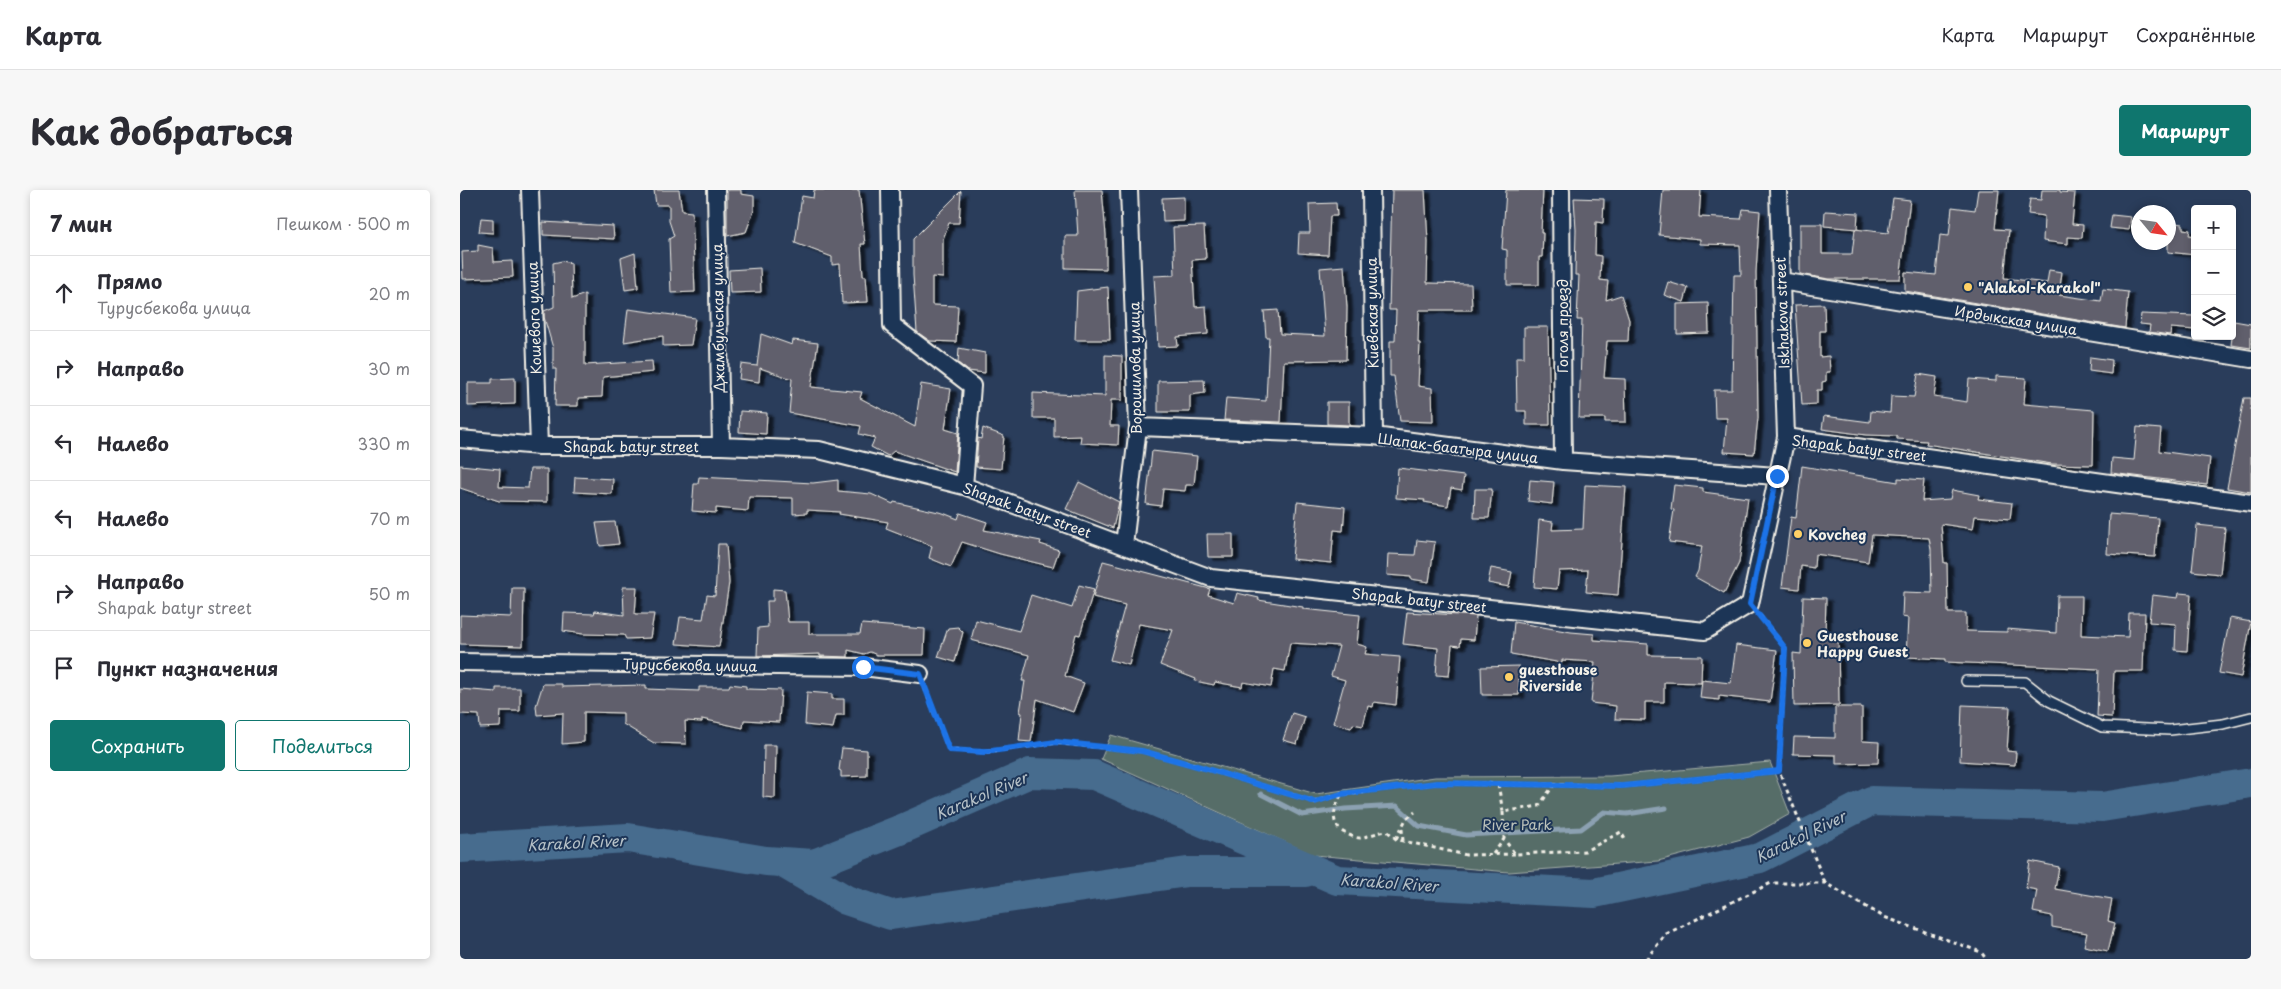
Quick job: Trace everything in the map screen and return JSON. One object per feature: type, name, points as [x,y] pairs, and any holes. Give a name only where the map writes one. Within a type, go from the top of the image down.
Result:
[{"type":"street","name":"Кошевого улица","points":[[530,190],[538,446]]},
{"type":"street","name":"Джамбульская улица","points":[[716,190],[721,446]]},
{"type":"street","points":[[890,190],[892,324],[972,386],[964,486]]},
{"type":"street","name":"Ворошилова улица","points":[[1124,546],[1138,427],[1129,190]]},
{"type":"street","name":"Киевская улица","points":[[1371,190],[1374,436]]},
{"type":"street","name":"Гоголя проезд","points":[[1561,190],[1563,461]]},
{"type":"street","name":"Iskhakova street","points":[[1778,190],[1786,437]]},
{"type":"street","name":"Ирдыкская улица","points":[[1781,281],[2251,359]]},
{"type":"street","name":"Шапак-баатыра улица","points":[[1138,427],[1374,436],[1563,461],[1777,476]]},
{"type":"street","name":"Shapak batyr street","points":[[460,439],[538,446],[721,446],[819,450],[964,486],[1211,578],[1705,631],[1750,604],[1786,437],[2251,503]]},
{"type":"street","name":"Турусбекова улица","points":[[460,662],[863,667],[920,674]]},
{"type":"lane","points":[[1966,680],[2025,682],[2049,701],[2102,727],[2170,730],[2223,724],[2251,717]]},
{"type":"path","points":[[1750,604],[1785,648],[1779,771],[1825,883]]},
{"type":"path","points":[[920,674],[949,750],[984,752],[1056,742],[1142,751],[1315,802],[1341,794],[1437,783],[1622,786],[1779,771]]},
{"type":"path","points":[[1498,784],[1503,812],[1504,839],[1514,854]]},
{"type":"path","points":[[1503,812],[1539,806],[1553,785]]},
{"type":"path","points":[[1341,794],[1335,805],[1333,819],[1340,830],[1359,838],[1387,831],[1396,839],[1466,855],[1585,851],[1621,832],[1626,841]]},
{"type":"path","points":[[1396,839],[1406,819],[1415,812]]},
{"type":"path","points":[[1402,827],[1403,841]]},
{"type":"path","points":[[1493,854],[1504,839]]},
{"type":"path","points":[[1646,959],[1666,934],[1771,883],[1825,883],[1884,917],[1981,952],[1986,959]]},
{"type":"green space","name":"River Park","points":[[1111,735],[1316,794],[1435,777],[1610,776],[1770,762],[1790,814],[1749,837],[1658,861],[1509,872],[1314,855],[1101,759]]},
{"type":"building","points":[[654,190],[679,190],[682,211],[692,212],[695,292],[671,293],[669,239],[674,236],[669,221],[669,205],[656,205]]},
{"type":"building","points":[[727,190],[741,190],[741,194],[754,196],[754,210],[746,232],[727,236]]},
{"type":"building","points":[[814,190],[859,190],[865,244],[861,244],[863,276],[866,276],[868,302],[842,303],[840,264],[832,265],[832,257],[795,243],[802,196],[813,198]]},
{"type":"building","points":[[1075,190],[1102,190],[1106,235],[1106,269],[1065,268],[1065,236],[1078,236]]},
{"type":"building","points":[[1392,190],[1425,190],[1428,242],[1427,283],[1471,284],[1472,310],[1419,310],[1418,386],[1432,388],[1433,422],[1400,421],[1394,376],[1390,376],[1390,341],[1395,341],[1396,310],[1389,310]]},
{"type":"building","points":[[1506,190],[1543,190],[1542,257],[1539,257],[1539,285],[1507,285],[1507,250],[1502,249]]},
{"type":"building","points":[[1663,190],[1701,190],[1699,217],[1741,219],[1743,209],[1760,211],[1756,272],[1758,418],[1754,454],[1724,452],[1727,418],[1715,418],[1714,390],[1732,390],[1734,275],[1741,275],[1740,245],[1700,244],[1700,239],[1659,235]]},
{"type":"building","points":[[1978,190],[1999,190],[1995,229],[2009,230],[2004,278],[2047,283],[2049,270],[2062,272],[2059,295],[2101,301],[2103,289],[2128,292],[2125,328],[1905,291],[1905,272],[1936,275],[1940,235],[1949,236],[1952,207],[1975,210]]},
{"type":"building","points":[[2042,190],[2060,190],[2060,192],[2075,193],[2072,224],[2083,225],[2082,238],[2068,237],[2068,244],[2043,241],[2044,216],[2028,214],[2030,199],[2041,200]]},
{"type":"building","points":[[961,191],[959,223],[949,223],[943,239],[943,278],[932,277],[932,305],[958,306],[956,342],[930,341],[917,332],[913,275],[913,239]]},
{"type":"building","points":[[1184,197],[1184,221],[1163,222],[1162,198]]},
{"type":"building","points":[[1574,198],[1604,199],[1603,223],[1596,222],[1595,255],[1601,256],[1600,280],[1608,281],[1606,300],[1621,295],[1629,320],[1628,341],[1607,341],[1604,378],[1625,379],[1626,422],[1605,422],[1605,418],[1579,418],[1582,320],[1577,320],[1579,275],[1575,275],[1576,230]]},
{"type":"building","points":[[1893,198],[1910,200],[1900,279],[1829,279],[1800,274],[1800,224],[1822,224],[1822,254],[1852,254],[1855,229],[1888,233]]},
{"type":"building","points":[[1336,203],[1337,216],[1330,216],[1328,255],[1298,253],[1299,233],[1310,233],[1309,204]]},
{"type":"building","points":[[1825,211],[1858,213],[1857,229],[1824,226]]},
{"type":"building","points":[[2112,215],[2131,217],[2129,230],[2110,228]]},
{"type":"building","points":[[481,218],[493,219],[493,233],[479,232]]},
{"type":"building","points":[[543,222],[613,226],[614,239],[543,235]]},
{"type":"building","points":[[2176,223],[2183,224],[2183,229],[2190,230],[2191,255],[2168,252],[2168,250],[2176,250]]},
{"type":"building","points":[[1204,226],[1206,259],[1192,260],[1195,307],[1206,306],[1208,334],[1177,337],[1178,346],[1158,347],[1154,276],[1175,275],[1173,227]]},
{"type":"building","points":[[478,245],[493,248],[494,262],[512,261],[513,277],[463,279],[462,252],[478,251]]},
{"type":"building","points":[[635,253],[638,288],[625,290],[621,258]]},
{"type":"building","points":[[562,261],[571,263],[572,299],[585,294],[585,365],[652,361],[653,372],[603,377],[602,397],[578,398],[578,406],[555,406],[556,369],[553,369],[553,348],[544,317],[544,311],[554,307],[553,263]]},
{"type":"building","points":[[1344,266],[1347,307],[1346,360],[1284,361],[1281,422],[1224,420],[1226,398],[1266,401],[1269,337],[1266,337],[1264,311],[1278,310],[1280,334],[1325,336],[1320,268]]},
{"type":"building","points":[[760,268],[761,292],[730,293],[729,270]]},
{"type":"building","points":[[1668,282],[1688,288],[1684,302],[1664,295]]},
{"type":"building","points":[[1108,287],[1110,340],[1075,340],[1077,291]]},
{"type":"building","points":[[1708,303],[1709,333],[1677,334],[1677,304]]},
{"type":"building","points":[[1824,304],[1825,331],[1820,331],[1820,357],[1829,356],[1830,372],[1826,372],[1826,381],[1822,382],[1822,390],[1817,390],[1817,404],[1802,405],[1795,305]]},
{"type":"building","points":[[628,309],[695,318],[691,345],[663,346],[663,336],[624,342]]},
{"type":"building","points":[[2141,314],[2191,316],[2191,330],[2171,328],[2170,335],[2149,332],[2150,325],[2140,324]]},
{"type":"building","points":[[2236,321],[2251,324],[2251,348],[2231,345],[2232,340],[2236,340]]},
{"type":"building","points":[[1524,327],[1548,327],[1550,425],[1526,425],[1526,411],[1517,411],[1516,357],[1524,357]]},
{"type":"building","points":[[761,334],[792,345],[793,340],[818,343],[811,387],[862,392],[860,398],[915,427],[921,384],[951,389],[945,429],[958,433],[955,472],[894,451],[888,456],[871,447],[875,438],[859,434],[861,426],[789,413],[792,379],[760,368],[759,382],[739,379],[741,364],[757,366]]},
{"type":"building","points":[[959,348],[985,353],[985,373],[968,371],[958,363]]},
{"type":"building","points":[[1105,355],[1122,356],[1122,400],[1111,400],[1110,426],[1119,426],[1118,445],[1080,443],[1081,436],[1054,437],[1054,418],[1033,418],[1033,393],[1105,396]]},
{"type":"building","points":[[2090,357],[2112,360],[2111,374],[2089,371]]},
{"type":"building","points":[[1918,374],[1937,377],[1934,397],[1967,402],[1969,379],[1996,381],[1996,376],[2026,378],[2024,404],[2094,410],[2093,465],[2052,464],[1926,444],[1927,441],[1897,439],[1897,436],[1866,435],[1822,429],[1824,416],[1870,422],[1871,411],[1890,413],[1891,396],[1914,397]]},
{"type":"building","points":[[515,378],[515,404],[468,406],[468,383],[492,383],[492,379]]},
{"type":"building","points":[[1204,380],[1205,393],[1190,395],[1190,412],[1158,412],[1158,381]]},
{"type":"building","points":[[2244,398],[2251,398],[2251,492],[2227,488]]},
{"type":"building","points":[[1327,402],[1349,402],[1349,425],[1327,424]]},
{"type":"building","points":[[740,411],[767,413],[766,434],[739,432]]},
{"type":"building","points":[[2137,427],[2161,429],[2159,451],[2210,458],[2207,485],[2111,473],[2112,458],[2134,460]]},
{"type":"building","points":[[983,428],[1004,436],[1001,469],[976,467],[978,438],[981,439]]},
{"type":"building","points":[[1152,451],[1197,456],[1194,485],[1186,485],[1185,491],[1163,489],[1161,506],[1146,504]]},
{"type":"building","points":[[460,465],[500,469],[499,487],[528,488],[530,469],[547,469],[547,502],[499,501],[460,488]]},
{"type":"building","points":[[1802,466],[1898,482],[1898,478],[1924,480],[1922,501],[1950,499],[1952,490],[1979,495],[1978,499],[2012,503],[2010,519],[1975,516],[1973,529],[1941,524],[1944,563],[1947,563],[1948,613],[1966,613],[1966,631],[2007,632],[2007,629],[2056,633],[2057,596],[2082,596],[2081,635],[2128,637],[2129,613],[2145,613],[2143,671],[2114,671],[2112,717],[2097,716],[2099,669],[1945,662],[1945,659],[1906,657],[1908,618],[1902,617],[1903,592],[1932,593],[1929,538],[1872,535],[1868,562],[1815,554],[1814,568],[1801,566],[1799,589],[1782,587],[1791,517],[1796,518]]},
{"type":"building","points":[[1398,468],[1464,476],[1462,490],[1451,488],[1448,506],[1424,502],[1425,500],[1396,498]]},
{"type":"building","points":[[575,477],[613,479],[612,494],[574,492]]},
{"type":"building","points":[[699,477],[813,483],[838,480],[838,491],[871,494],[893,504],[894,502],[943,513],[958,519],[960,513],[987,522],[984,530],[1041,541],[1040,544],[1059,550],[1053,567],[1000,554],[962,542],[951,567],[929,558],[932,546],[886,528],[888,522],[839,514],[840,512],[807,510],[807,513],[793,514],[793,498],[749,497],[748,511],[716,508],[716,513],[692,511],[694,484],[698,484]]},
{"type":"building","points":[[1530,480],[1554,482],[1552,504],[1528,501]]},
{"type":"building","points":[[1079,482],[1119,502],[1113,528],[1066,509]]},
{"type":"building","points":[[1585,485],[1626,487],[1618,595],[1586,592],[1588,570],[1559,571],[1557,589],[1534,587],[1539,520],[1553,522],[1552,530],[1583,529]]},
{"type":"building","points":[[1674,485],[1703,488],[1703,492],[1748,498],[1739,563],[1724,593],[1695,577],[1698,571],[1702,546],[1669,542],[1674,510],[1671,509]]},
{"type":"building","points":[[1475,489],[1492,489],[1489,518],[1474,518]]},
{"type":"building","points":[[1297,502],[1345,507],[1343,531],[1334,530],[1331,563],[1292,559]]},
{"type":"building","points":[[2109,514],[2158,518],[2155,557],[2107,554]]},
{"type":"building","points":[[615,522],[619,544],[600,546],[596,523]]},
{"type":"building","points":[[2197,525],[2225,528],[2220,574],[2192,571]]},
{"type":"building","points":[[1207,534],[1233,534],[1233,557],[1208,557]]},
{"type":"building","points":[[1417,540],[1435,542],[1429,582],[1411,579],[1411,577],[1387,575],[1388,554],[1415,555]]},
{"type":"building","points":[[718,544],[726,544],[729,583],[719,647],[676,644],[680,617],[703,619],[707,595],[715,596]]},
{"type":"building","points":[[1103,561],[1210,589],[1208,595],[1234,603],[1237,593],[1259,598],[1258,600],[1303,607],[1303,609],[1360,615],[1357,644],[1367,647],[1365,654],[1400,657],[1396,705],[1374,702],[1373,707],[1368,706],[1363,726],[1353,724],[1351,728],[1333,723],[1345,680],[1331,676],[1339,646],[1290,643],[1285,671],[1274,669],[1271,687],[1243,682],[1242,687],[1215,682],[1214,685],[1195,681],[1196,679],[1160,665],[1173,630],[1139,624],[1129,665],[1110,660],[1125,605],[1093,597]]},
{"type":"building","points":[[1491,568],[1512,572],[1509,587],[1488,583]]},
{"type":"building","points":[[1079,585],[1094,589],[1080,635],[1076,634],[1065,676],[1084,683],[1073,712],[1037,699],[1031,742],[1019,741],[1022,713],[1020,712],[1025,681],[1022,681],[1029,655],[971,640],[976,620],[1019,631],[1031,595],[1072,608]]},
{"type":"building","points":[[623,587],[637,587],[635,614],[654,614],[650,638],[626,639],[624,635],[583,634],[563,631],[564,613],[594,614],[595,611],[624,615]]},
{"type":"building","points":[[512,588],[524,588],[523,646],[460,644],[460,615],[511,617]]},
{"type":"building","points":[[773,589],[785,590],[788,622],[809,622],[809,634],[860,634],[862,624],[925,629],[924,655],[877,655],[870,652],[864,654],[848,650],[848,657],[820,656],[820,654],[757,656],[758,628],[768,627],[767,601],[773,601]]},
{"type":"building","points":[[2179,593],[2191,594],[2187,651],[2175,650],[2176,624],[2149,622],[2152,595],[2178,598]]},
{"type":"building","points":[[1803,597],[1826,598],[1825,634],[1838,634],[1839,705],[1794,706],[1793,653],[1801,654]]},
{"type":"building","points":[[1407,612],[1476,616],[1474,640],[1461,639],[1460,646],[1452,645],[1449,676],[1436,675],[1438,648],[1403,644]]},
{"type":"building","points":[[2230,618],[2251,622],[2241,677],[2219,673]]},
{"type":"building","points":[[1514,622],[1594,634],[1594,640],[1648,644],[1648,655],[1702,656],[1701,683],[1664,682],[1664,702],[1645,702],[1645,720],[1615,719],[1616,706],[1591,703],[1595,662],[1562,660],[1562,663],[1511,654]]},
{"type":"building","points":[[958,627],[963,632],[955,662],[938,657],[948,628]]},
{"type":"building","points":[[1736,645],[1777,650],[1770,702],[1719,696],[1719,700],[1700,698],[1702,680],[1731,683]]},
{"type":"building","points":[[1519,666],[1519,695],[1482,695],[1481,667]]},
{"type":"building","points":[[543,684],[562,684],[562,687],[646,685],[646,689],[699,691],[699,687],[729,687],[730,684],[746,686],[746,689],[781,690],[779,722],[744,720],[743,728],[702,719],[702,722],[685,721],[686,744],[654,743],[623,724],[623,713],[584,712],[584,742],[562,744],[563,713],[537,715],[536,706]]},
{"type":"building","points":[[496,688],[520,688],[520,711],[501,711],[500,727],[480,728],[479,715],[460,714],[460,689],[496,692]]},
{"type":"building","points":[[807,692],[832,694],[832,699],[844,699],[844,715],[836,715],[833,728],[805,725]]},
{"type":"building","points":[[1962,705],[2010,707],[2007,751],[2016,752],[2015,765],[1960,761]]},
{"type":"building","points":[[1835,707],[1862,707],[1862,741],[1879,742],[1878,763],[1836,764],[1836,755],[1793,754],[1794,737],[1835,738]]},
{"type":"building","points":[[1292,713],[1305,717],[1297,744],[1283,740]]},
{"type":"building","points":[[764,745],[776,745],[775,798],[763,797]]},
{"type":"building","points":[[842,748],[867,750],[867,776],[841,777],[841,771],[839,770]]},
{"type":"building","points":[[2030,861],[2059,867],[2055,889],[2112,899],[2108,921],[2115,923],[2108,951],[2084,946],[2087,933],[2052,927],[2052,916],[2033,912],[2037,890],[2026,888]]},
{"type":"waterway","name":"Karakol River","points":[[460,848],[628,838],[766,861],[814,864],[902,829],[1030,773],[1094,775],[1337,880],[1594,893],[1760,858],[1871,801],[2102,807],[2251,783]]},
{"type":"waterway","points":[[1261,794],[1302,815],[1345,809],[1397,806],[1419,826],[1466,835],[1581,829],[1604,812],[1627,814],[1666,808]]},
{"type":"waterway","points":[[785,864],[846,900],[891,915],[1187,872],[1306,872]]},
{"type":"place","name":"\"Alakol-Karakol\"","points":[[1968,287]]},
{"type":"place","name":"Kovcheg","points":[[1798,534]]},
{"type":"place","name":"Guesthouse Happy Guest","points":[[1807,643]]},
{"type":"place","name":"guesthouse Riverside","points":[[1509,677]]},
{"type":"route","points":[[863,667],[920,674],[949,750],[984,752],[1056,742],[1142,751],[1315,802],[1341,794],[1437,783],[1622,786],[1779,771],[1785,648],[1750,604],[1777,476]]}]
